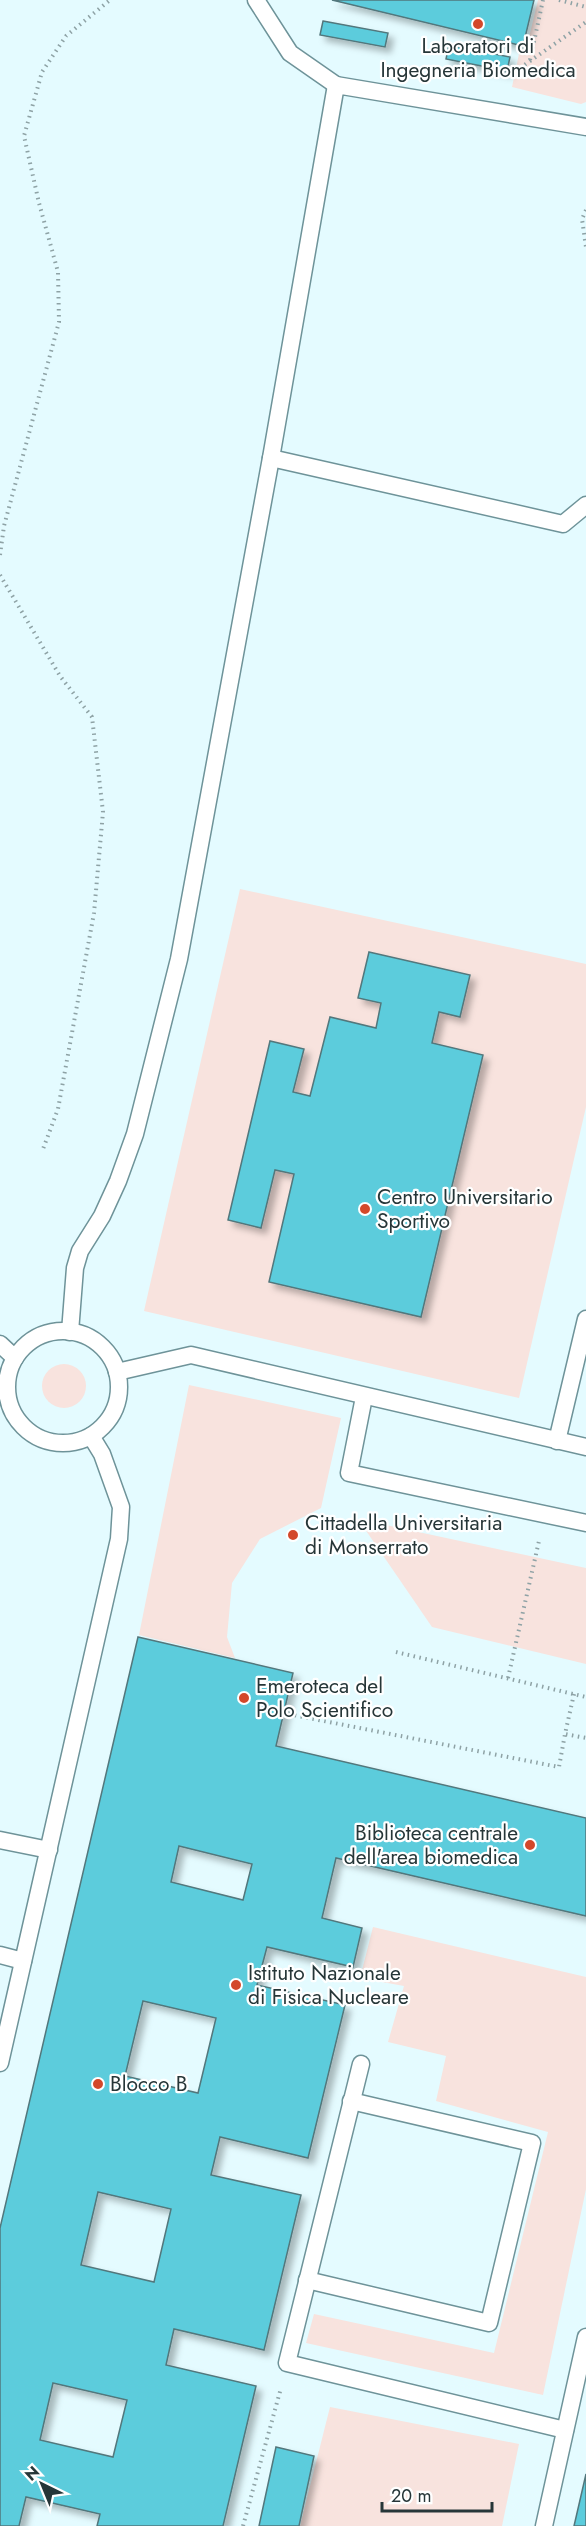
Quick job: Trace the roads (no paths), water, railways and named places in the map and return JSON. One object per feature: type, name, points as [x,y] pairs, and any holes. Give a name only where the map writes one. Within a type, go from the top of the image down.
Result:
[{"type":"lane","points":[[256,0],[290,53],[336,85],[586,127]]},
{"type":"lane","points":[[70,1332],[75,1268],[80,1251],[102,1216],[118,1181],[135,1134],[179,959],[271,458],[336,85]]},
{"type":"lane","points":[[271,458],[563,524],[586,505]]},
{"type":"lane","points":[[557,1441],[586,1319]]},
{"type":"lane","points":[[61,1330],[70,1332],[80,1333],[96,1341],[109,1355],[117,1372],[119,1390],[115,1408],[105,1424],[90,1436],[73,1442],[55,1443],[37,1438],[22,1427],[12,1412],[6,1393],[8,1375],[15,1358],[27,1343],[43,1334],[61,1330]]},
{"type":"lane","points":[[0,1344],[15,1358]]},
{"type":"lane","points":[[117,1372],[191,1355],[586,1448]]},
{"type":"lane","points":[[364,1397],[349,1473],[586,1523]]},
{"type":"lane","points":[[0,2062],[119,1539],[121,1508],[102,1454],[90,1436]]},
{"type":"lane","points":[[0,1840],[48,1850]]},
{"type":"lane","points":[[0,1956],[23,1961]]},
{"type":"lane","points":[[361,2064],[287,2363],[565,2430]]},
{"type":"lane","points":[[308,2280],[489,2323],[532,2143],[351,2101]]},
{"type":"lane","points":[[544,2526],[586,2337]]},
{"type":"place","name":"Laboratori di Ingegneria Biomedica","points":[[478,24]]},
{"type":"place","name":"Centro Universitario Sportivo","points":[[365,1209]]},
{"type":"place","name":"Cittadella Universitaria di Monserrato","points":[[293,1535]]},
{"type":"place","name":"Emeroteca del Polo Scientifico","points":[[244,1698]]},
{"type":"place","name":"Biblioteca centrale dell'area biomedica","points":[[530,1845]]},
{"type":"place","name":"Istituto Nazionale di Fisica Nucleare","points":[[236,1985]]},
{"type":"place","name":"Blocco B","points":[[98,2084]]}]
